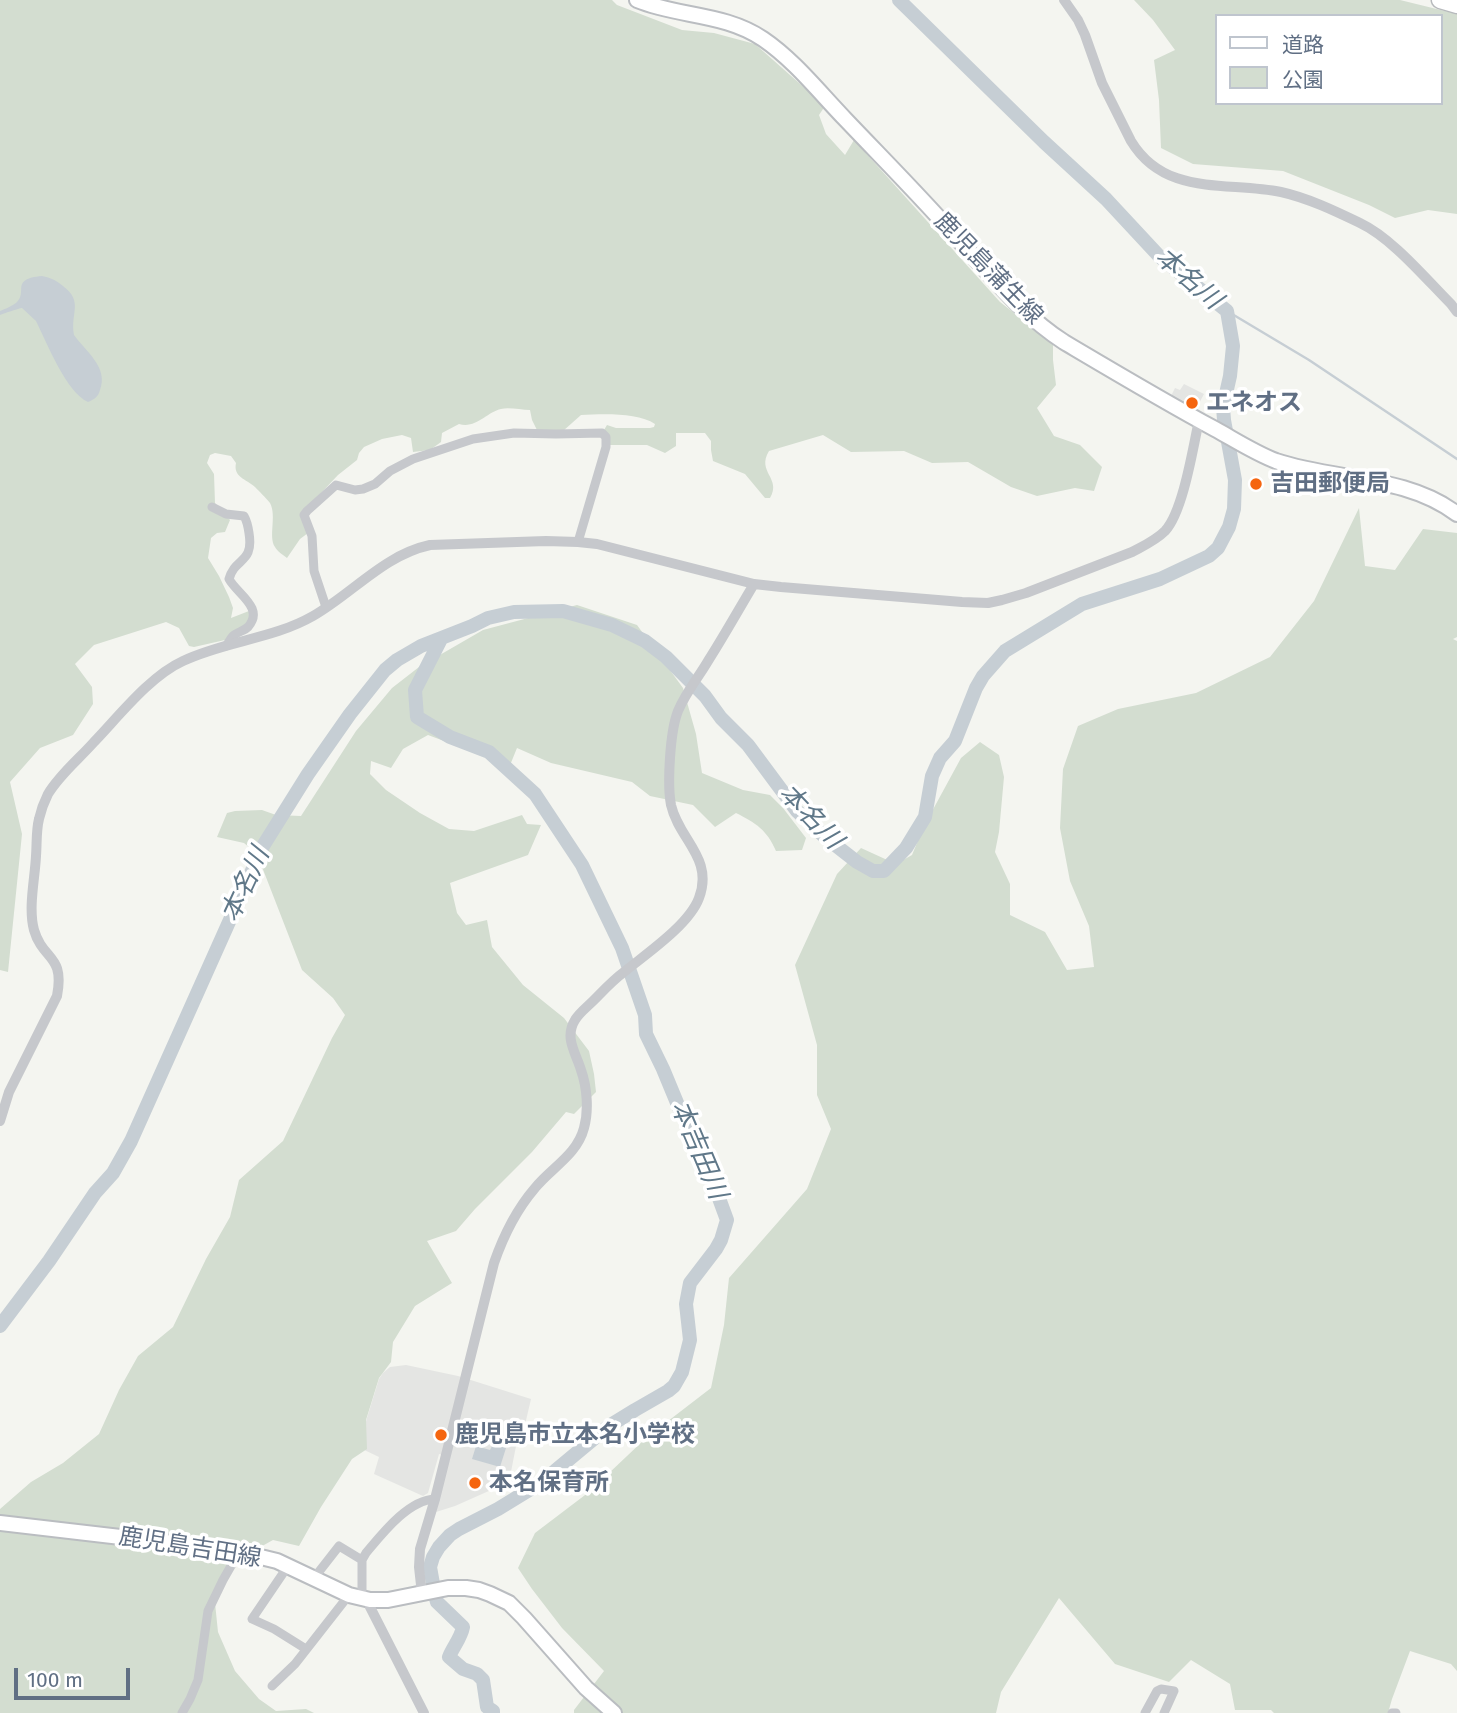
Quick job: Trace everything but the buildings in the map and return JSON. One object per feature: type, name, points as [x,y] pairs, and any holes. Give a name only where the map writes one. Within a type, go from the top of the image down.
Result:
[{"type":"highway","points":[[1440,0],[1457,5]]},
{"type":"main road","name":"鹿児島蒲生線","points":[[637,0],[666,4],[708,16],[752,32],[764,40],[795,67],[1003,290],[1040,325],[1065,342],[1262,455],[1306,469],[1397,486],[1440,503],[1457,514]]},
{"type":"main road","name":"鹿児島吉田線","points":[[0,1523],[259,1556],[360,1598]]},
{"type":"main road","points":[[360,1598],[388,1600],[449,1588],[466,1588],[479,1590],[509,1603],[586,1688],[614,1713]]},
{"type":"street","points":[[1065,0],[1086,35],[1102,83],[1128,134],[1137,150],[1151,165],[1187,183],[1277,191],[1293,195],[1361,223],[1382,235],[1457,312]]},
{"type":"street","points":[[0,1121],[2,1107],[57,996],[59,984],[59,971],[55,961],[38,939],[32,921],[37,830],[42,808],[48,794],[64,774],[160,675],[180,662],[195,655],[282,630],[311,617],[390,561],[414,548],[430,545],[578,542],[597,544],[754,584],[988,603],[1026,593],[1132,552],[1165,531],[1179,505],[1205,424]]},
{"type":"street","points":[[326,607],[314,571],[312,536],[304,515],[307,511],[336,485],[355,490],[363,489],[413,459],[473,439],[514,433],[602,433],[606,437],[606,447],[578,542]]},
{"type":"street","points":[[212,507],[226,514],[244,516],[251,544],[246,556],[230,573],[229,579],[250,603],[254,611],[253,620],[245,629],[234,635],[226,646]]},
{"type":"street","points":[[426,1593],[419,1557],[499,1250],[527,1199],[541,1181],[571,1154],[579,1143],[584,1128],[586,1089],[570,1040],[571,1027],[576,1018],[623,973],[679,926],[693,911],[701,890],[700,860],[672,808],[670,794],[673,728],[686,694],[754,584]]},
{"type":"street","points":[[272,1686],[306,1649],[360,1598],[362,1560],[398,1517],[428,1500],[435,1499]]},
{"type":"street","points":[[314,1578],[339,1546],[362,1560]]},
{"type":"street","points":[[181,1713],[198,1680],[208,1611],[239,1552]]},
{"type":"street","points":[[288,1566],[252,1619],[306,1649]]},
{"type":"street","points":[[360,1598],[370,1607],[424,1713]]},
{"type":"street","points":[[1145,1713],[1157,1691],[1174,1691],[1164,1713]]},
{"type":"shaded area","points":[[42,276],[58,282],[73,297],[74,335],[99,367],[102,382],[98,394],[88,402],[80,397],[65,378],[36,321],[22,308],[0,315],[0,311],[19,299],[26,280]]},
{"type":"shaded area","name":"エネオス","points":[[1184,384],[1204,394],[1196,409],[1171,396],[1175,388],[1180,390]]},
{"type":"shaded area","name":"鹿児島市立本名小学校","points":[[406,1365],[458,1376],[531,1399],[524,1429],[517,1441],[509,1482],[436,1512],[450,1457],[439,1454],[428,1493],[423,1496],[374,1474],[379,1457],[358,1447],[379,1379],[390,1367]]},
{"type":"shaded area","points":[[493,1444],[506,1448],[500,1467],[472,1459],[476,1446],[490,1450]]},
{"type":"green space","points":[[0,0],[612,0],[617,5],[682,30],[714,33],[755,44],[825,106],[819,115],[826,134],[845,155],[854,140],[1000,302],[1053,343],[1056,385],[1037,408],[1054,436],[1080,445],[1102,467],[1094,491],[1075,488],[1037,496],[1011,487],[968,462],[932,463],[904,451],[851,452],[823,435],[769,451],[765,464],[772,480],[773,491],[770,498],[765,498],[745,474],[713,461],[711,441],[705,433],[676,433],[676,446],[665,453],[647,445],[607,445],[604,430],[607,425],[616,428],[654,427],[655,424],[639,417],[581,415],[563,431],[537,430],[530,410],[504,408],[476,422],[459,424],[442,433],[441,442],[430,450],[413,452],[411,438],[402,435],[382,439],[364,447],[357,460],[338,475],[305,510],[308,533],[300,539],[287,558],[273,543],[273,514],[270,503],[255,487],[238,475],[236,463],[231,456],[215,453],[210,455],[207,463],[214,474],[215,503],[230,520],[225,532],[217,533],[211,538],[208,558],[229,597],[233,608],[231,618],[249,611],[252,613],[246,627],[225,640],[189,646],[179,628],[166,622],[94,645],[75,664],[92,687],[93,704],[73,735],[40,748],[10,782],[22,834],[8,972],[0,970]]},
{"type":"green space","points":[[1134,0],[1400,0],[1457,14],[1457,214],[1428,210],[1395,218],[1283,171],[1193,164],[1161,148],[1154,60],[1175,50]]},
{"type":"green space","points":[[1359,508],[1365,566],[1395,570],[1423,529],[1457,533],[1457,637],[1453,639],[1457,641],[1457,1671],[1451,1664],[1410,1651],[1388,1713],[1274,1713],[1271,1710],[1235,1710],[1230,1684],[1191,1660],[1169,1682],[1115,1664],[1059,1598],[1001,1692],[996,1713],[574,1713],[604,1671],[562,1628],[518,1568],[535,1533],[589,1492],[646,1438],[711,1388],[724,1325],[729,1278],[807,1189],[831,1129],[817,1095],[817,1045],[795,965],[837,874],[861,848],[896,864],[912,855],[924,826],[961,758],[980,742],[999,755],[1004,777],[995,852],[1010,884],[1010,915],[1045,932],[1067,970],[1094,967],[1089,926],[1070,881],[1060,828],[1063,769],[1078,726],[1118,709],[1196,693],[1270,657],[1314,601]]},
{"type":"green space","points":[[577,605],[637,625],[683,688],[696,734],[702,773],[743,790],[770,795],[806,838],[802,850],[776,851],[760,828],[736,813],[715,827],[693,805],[650,796],[632,782],[551,763],[517,748],[506,775],[484,756],[428,735],[403,749],[391,768],[371,761],[370,774],[386,790],[449,829],[474,831],[522,815],[527,824],[541,825],[528,855],[450,883],[457,913],[466,925],[487,920],[492,947],[523,985],[564,1018],[589,1051],[596,1092],[574,1114],[566,1112],[532,1152],[456,1231],[427,1241],[452,1283],[415,1306],[393,1342],[391,1362],[379,1378],[366,1420],[367,1449],[352,1459],[299,1546],[273,1540],[237,1560],[215,1603],[218,1632],[235,1671],[259,1699],[276,1711],[306,1709],[314,1713],[0,1713],[0,1509],[31,1482],[63,1463],[99,1434],[138,1356],[173,1327],[230,1217],[239,1180],[283,1141],[345,1015],[333,998],[302,970],[257,854],[244,843],[217,837],[227,813],[262,810],[276,815],[301,816],[356,731],[392,688],[419,667],[483,630]]},
{"type":"waterway","name":"本名川","points":[[0,1326],[95,1193],[113,1173],[131,1141],[263,846],[350,714],[385,670],[397,660],[421,646],[488,618],[514,612],[563,611],[612,625],[645,641],[666,657],[748,745],[797,811],[825,837],[857,862],[873,871],[884,871],[906,848],[925,817],[932,776],[940,758],[955,741],[983,676],[1005,651],[1082,604],[1160,579],[1209,556],[1218,548],[1229,527],[1234,509],[1235,480],[1223,407],[1233,346],[1227,311],[1159,256],[1106,199],[899,0]]},
{"type":"waterway","points":[[1227,311],[1309,360],[1457,459]]},
{"type":"waterway","name":"本吉田川","points":[[441,639],[415,690],[417,717],[450,737],[489,752],[535,794],[582,865],[622,948],[645,1015],[646,1034],[702,1152],[727,1220],[716,1249],[690,1283],[686,1304],[690,1340],[682,1372],[674,1386],[609,1426],[534,1487],[450,1535],[433,1557],[430,1567],[437,1602],[463,1627],[449,1657],[483,1680],[487,1707],[493,1713]]},
{"type":"place","name":"エネオス","points":[[1192,403]]},
{"type":"place","name":"吉田郵便局","points":[[1256,484]]},
{"type":"place","name":"鹿児島市立本名小学校","points":[[441,1435]]},
{"type":"place","name":"本名保育所","points":[[475,1483]]}]
